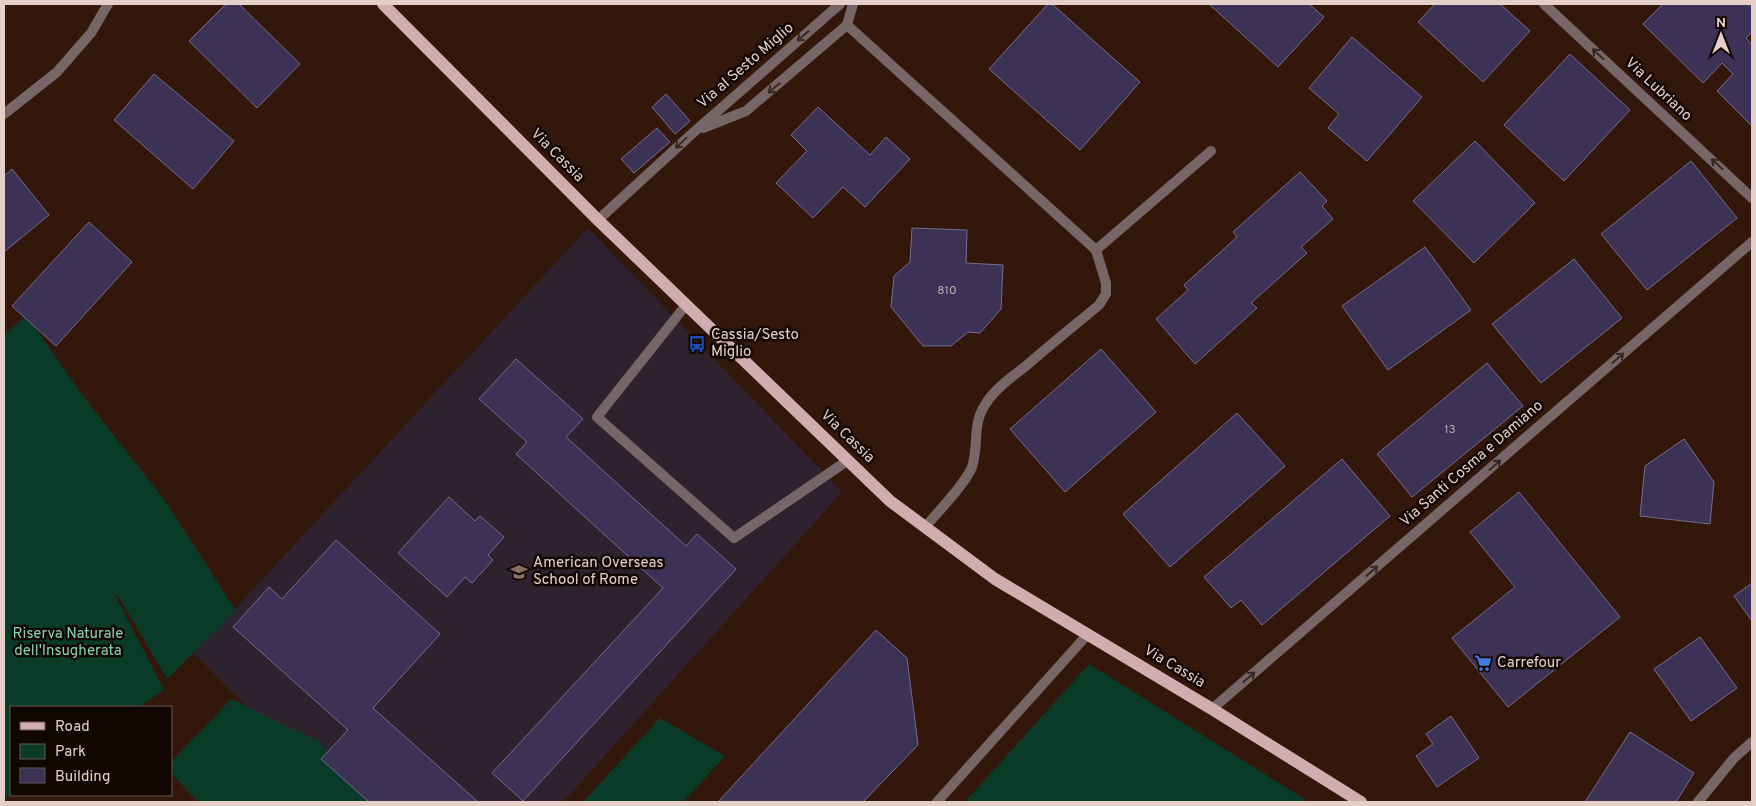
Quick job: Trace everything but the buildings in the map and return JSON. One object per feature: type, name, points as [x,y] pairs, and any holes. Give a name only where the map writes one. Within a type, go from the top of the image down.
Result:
[{"type":"main road","name":"Via Cassia","points":[[383,4],[598,220],[890,501],[995,579],[1212,709],[1361,802]]},
{"type":"street","points":[[4,114],[57,72],[91,33],[108,4]]},
{"type":"street","name":"Via al Sesto Miglio","points":[[598,220],[695,131],[840,4]]},
{"type":"street","points":[[854,4],[847,25],[1096,250],[1106,283],[1106,294],[1100,305],[1000,387],[985,404],[978,418],[976,450],[972,469],[925,527]]},
{"type":"street","name":"Via Lubriano","points":[[1544,4],[1752,198]]},
{"type":"street","name":"Via al Sesto Miglio","points":[[695,131],[746,111],[847,25]]},
{"type":"street","points":[[1096,250],[1211,151]]},
{"type":"street","name":"Via Santi Cosma e Damiano","points":[[1212,709],[1752,242]]},
{"type":"street","points":[[686,305],[597,417],[734,538],[848,461]]},
{"type":"street","points":[[937,802],[1088,634]]},
{"type":"street","points":[[1698,802],[1734,758],[1752,742]]},
{"type":"shaded area","name":"American Overseas School of Rome","points":[[588,228],[842,492],[563,802],[340,802],[194,653]]},
{"type":"green space","name":"Riserva Naturale dell'Insugherata","points":[[27,316],[80,392],[166,502],[236,611],[167,679],[118,596],[115,595],[164,690],[140,706],[10,706],[10,796],[4,800],[4,332]]},
{"type":"green space","points":[[1089,664],[1309,802],[965,802]]},
{"type":"green space","points":[[231,699],[318,741],[373,802],[198,802],[172,774],[172,761]]},
{"type":"green space","points":[[660,718],[725,756],[683,802],[583,802]]},
{"type":"place","name":"Cassia/Sesto Miglio","points":[[697,344]]},
{"type":"place","name":"American Overseas School of Rome","points":[[519,572]]},
{"type":"place","name":"Carrefour","points":[[1483,663]]}]
